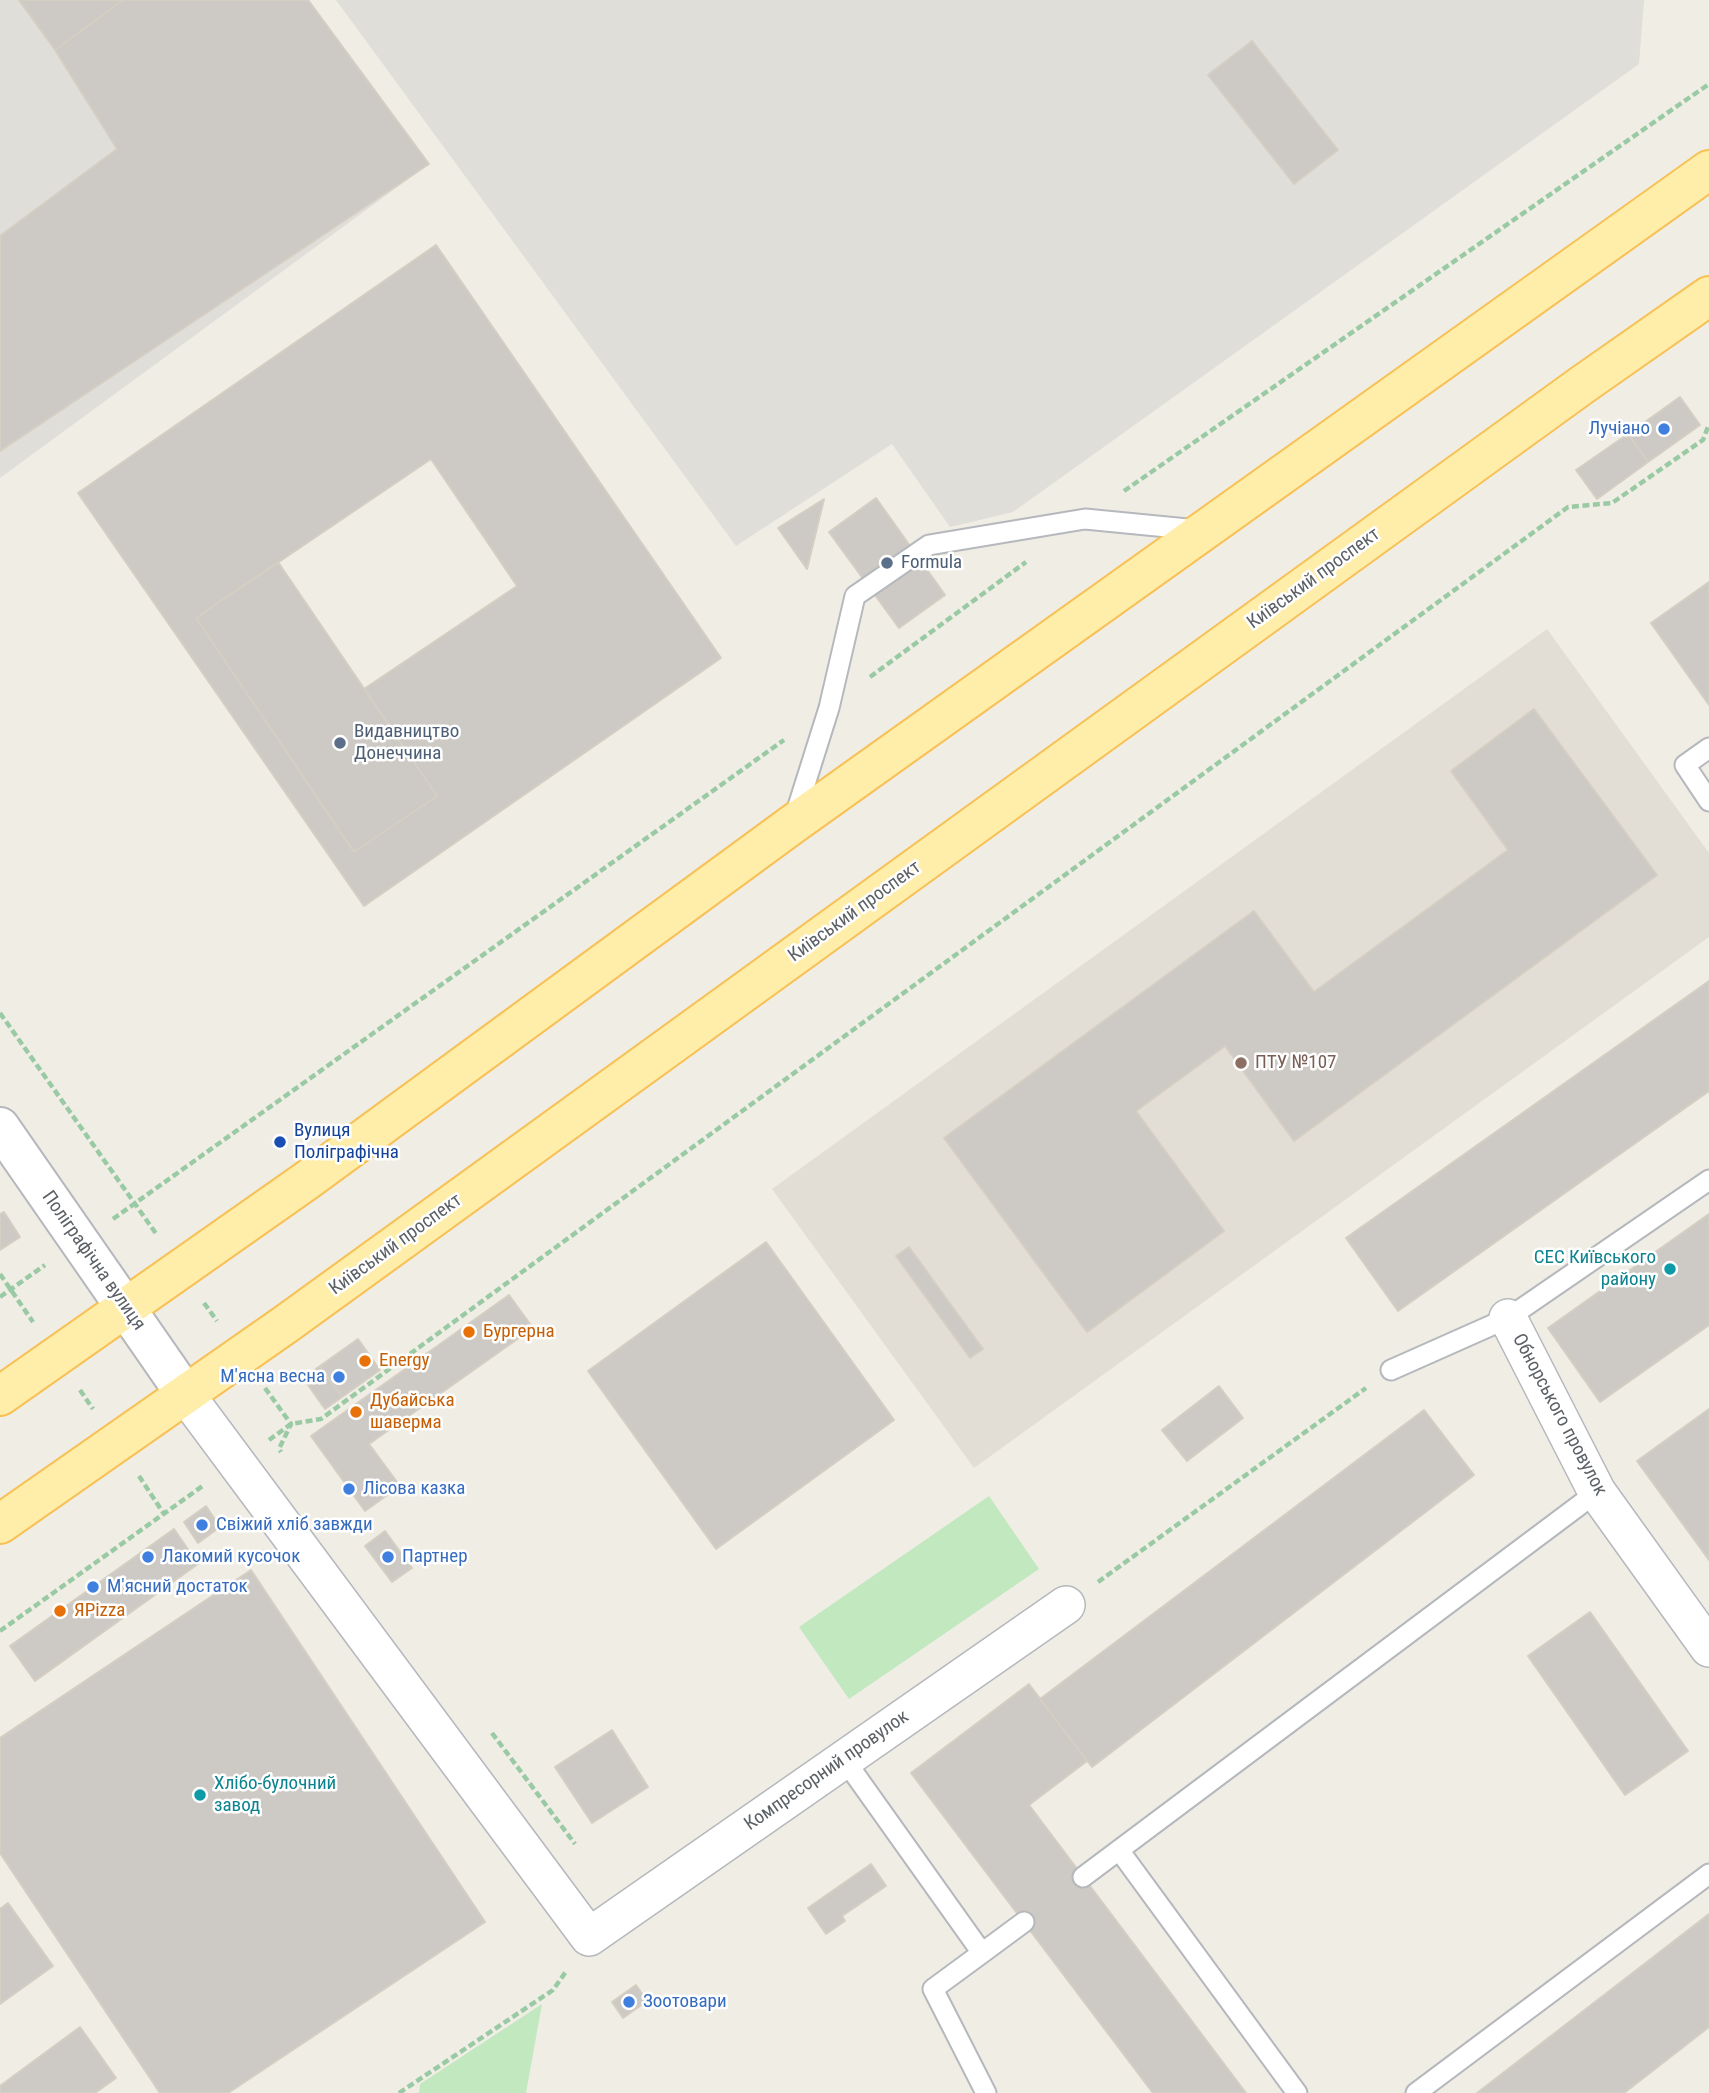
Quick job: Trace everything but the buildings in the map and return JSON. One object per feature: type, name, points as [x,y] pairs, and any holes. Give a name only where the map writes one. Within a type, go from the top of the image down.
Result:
[{"type":"main road","points":[[0,1396],[317,1173],[793,824],[1709,170]]},
{"type":"main road","name":"Київський проспект","points":[[0,1524],[241,1356],[1582,385],[1709,296]]},
{"type":"street","name":"Поліграфічна вулиця","points":[[0,1127],[186,1395]]},
{"type":"street","name":"Обнорського провулок","points":[[1508,1318],[1597,1492],[1709,1647]]},
{"type":"street","points":[[186,1395],[589,1937]]},
{"type":"street","name":"Компресорний провулок","points":[[589,1937],[1066,1605]]},
{"type":"lane","points":[[793,824],[829,708],[855,596],[929,545],[1085,519],[1203,531]]},
{"type":"lane","points":[[1709,748],[1685,765],[1709,802]]},
{"type":"lane","name":"Обнорського провулок","points":[[1391,1370],[1508,1318],[1709,1180]]},
{"type":"lane","points":[[1083,1877],[1597,1492]]},
{"type":"lane","points":[[844,1759],[982,1953]]},
{"type":"lane","points":[[1119,1850],[1297,2093]]},
{"type":"lane","points":[[1416,2093],[1709,1874]]},
{"type":"lane","points":[[986,2093],[933,1989],[1024,1922]]},
{"type":"path","points":[[0,1631],[290,1424],[321,1419],[1567,507],[1612,503],[1703,440],[1709,424]]},
{"type":"path","points":[[0,1013],[290,1424]]},
{"type":"path","points":[[0,1274],[164,1514]]},
{"type":"path","points":[[1066,1605],[1391,1370]]},
{"type":"path","points":[[287,1460],[279,1449],[290,1424]]},
{"type":"path","points":[[485,1723],[575,1844]]},
{"type":"path","points":[[399,2093],[553,1990],[589,1937]]},
{"type":"shaded area","points":[[0,0],[308,0],[429,164],[0,478]]},
{"type":"shaded area","points":[[336,0],[1644,1],[1639,64],[1013,512],[950,527],[892,444],[736,546]]},
{"type":"shaded area","name":"ПТУ №107","points":[[1547,629],[1709,853],[1709,937],[974,1468],[772,1189]]},
{"type":"green space","points":[[989,1496],[1039,1569],[849,1699],[799,1627]]},
{"type":"green space","points":[[542,2004],[526,2093],[419,2093],[420,2084]]},
{"type":"place","name":"Лучіано","points":[[1664,429]]},
{"type":"place","name":"Formula","points":[[887,563]]},
{"type":"place","name":"Видавництво Донеччина","points":[[340,743]]},
{"type":"place","name":"ПТУ №107","points":[[1241,1063]]},
{"type":"place","name":"Вулиця Поліграфічна","points":[[280,1142]]},
{"type":"place","name":"СЕС Київського району","points":[[1670,1269]]},
{"type":"place","name":"Бургерна","points":[[469,1332]]},
{"type":"place","name":"Energy","points":[[365,1361]]},
{"type":"place","name":"М'ясна весна","points":[[339,1377]]},
{"type":"place","name":"Дубайська шаверма","points":[[356,1412]]},
{"type":"place","name":"Лісова казка","points":[[349,1489]]},
{"type":"place","name":"Свіжий хліб завжди","points":[[202,1525]]},
{"type":"place","name":"Лакомий кусочок","points":[[148,1557]]},
{"type":"place","name":"Партнер","points":[[388,1557]]},
{"type":"place","name":"М'ясний достаток","points":[[93,1587]]},
{"type":"place","name":"ЯPizza","points":[[60,1611]]},
{"type":"place","name":"Хлібо-булочний завод","points":[[200,1795]]},
{"type":"place","name":"Зоотовари","points":[[629,2002]]}]
